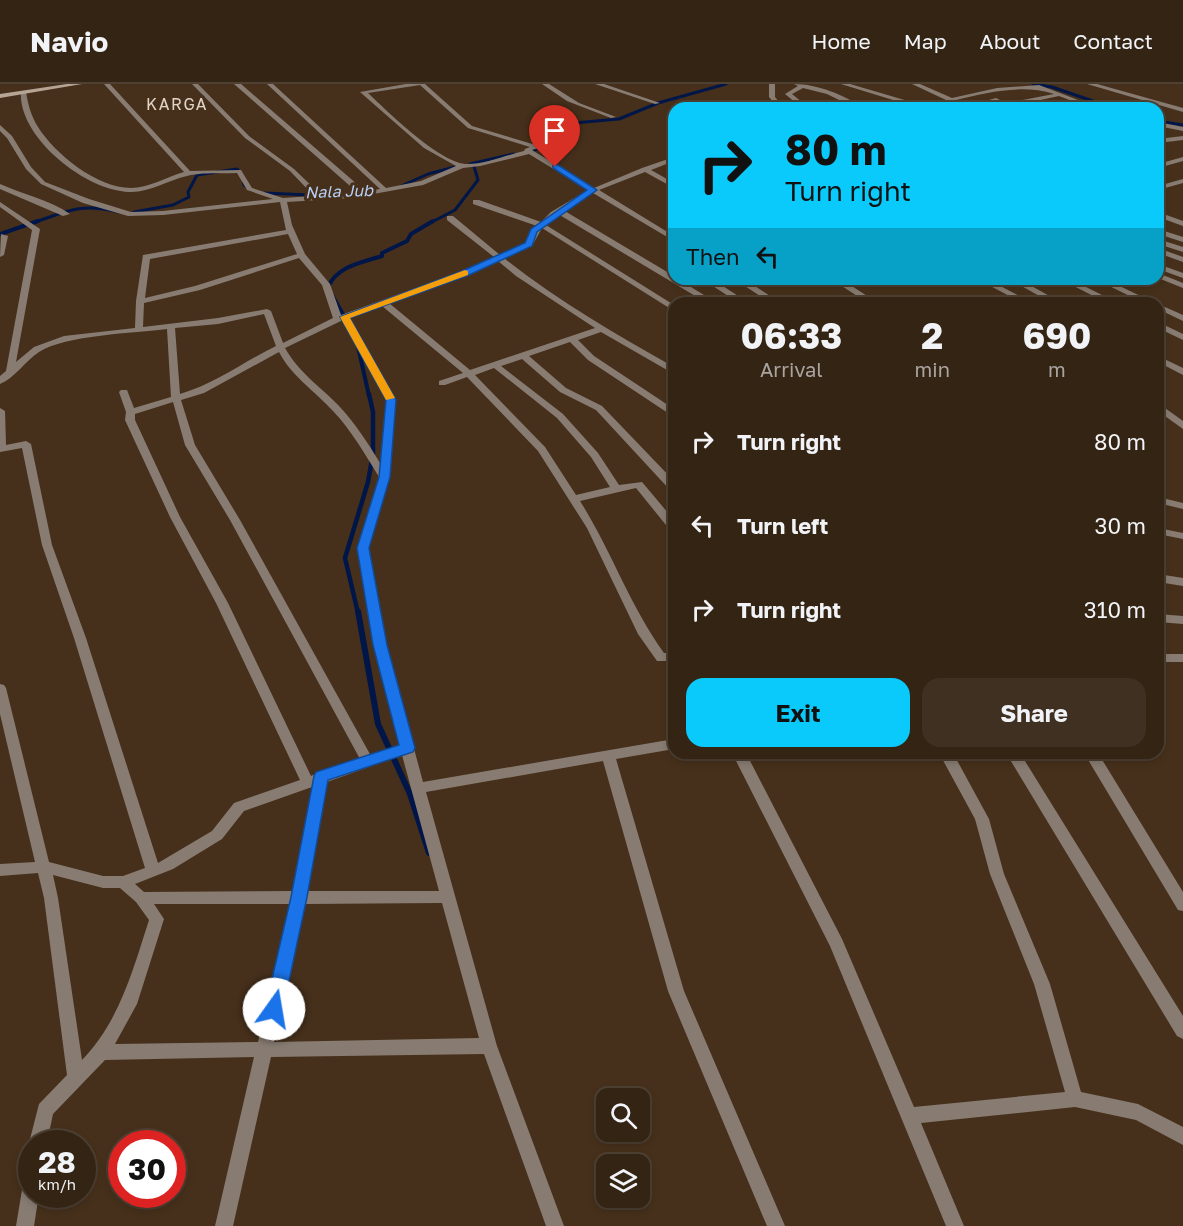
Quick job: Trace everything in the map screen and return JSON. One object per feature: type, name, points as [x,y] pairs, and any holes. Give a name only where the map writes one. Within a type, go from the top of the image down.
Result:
[{"type":"street","points":[[25,84],[27,92],[24,109],[32,123],[73,169],[101,182],[130,190],[188,173],[239,171],[249,189],[282,200]]},
{"type":"street","points":[[0,96],[79,84]]},
{"type":"street","points":[[107,84],[188,173]]},
{"type":"street","points":[[195,84],[248,137],[292,170],[321,199]]},
{"type":"street","points":[[237,84],[364,194]]},
{"type":"street","points":[[270,84],[385,190]]},
{"type":"street","points":[[463,165],[431,150],[402,128],[363,92],[420,84],[470,127],[537,147],[527,150],[529,152]]},
{"type":"street","points":[[545,84],[561,97],[584,108],[613,117]]},
{"type":"street","points":[[598,84],[657,103]]},
{"type":"street","points":[[772,84],[772,97],[776,102]]},
{"type":"street","points":[[844,84],[905,102]]},
{"type":"street","points":[[915,84],[952,100]]},
{"type":"street","points":[[1090,84],[1154,102]]},
{"type":"street","points":[[798,102],[788,94],[800,85],[829,93],[848,102]]},
{"type":"street","points":[[944,102],[1025,85],[1079,102]]},
{"type":"street","points":[[1027,102],[1059,95]]},
{"type":"street","points":[[1164,105],[1183,110]]},
{"type":"street","points":[[277,118],[300,114]]},
{"type":"street","points":[[1164,125],[1183,129]]},
{"type":"street","points":[[0,128],[10,136],[28,168],[44,183],[86,201],[131,214],[364,194],[423,183],[463,165],[529,152],[668,235]]},
{"type":"street","points":[[1164,140],[1183,138]]},
{"type":"street","points":[[1164,164],[1183,159]]},
{"type":"street","points":[[131,412],[201,391],[280,347],[341,318],[501,257],[529,244],[534,231],[559,211],[593,190],[668,161]]},
{"type":"street","points":[[644,169],[668,183]]},
{"type":"street","points":[[1164,186],[1183,181]]},
{"type":"street","points":[[0,186],[8,192],[30,198],[66,214]]},
{"type":"street","points":[[0,870],[44,867],[103,882],[123,882],[168,865],[217,835],[239,807],[407,748],[380,645],[363,548],[384,477],[391,400],[341,318],[326,284],[301,255],[282,200]]},
{"type":"street","points":[[476,202],[542,225],[668,305]]},
{"type":"street","points":[[0,204],[36,229],[10,373]]},
{"type":"street","points":[[559,211],[668,276]]},
{"type":"street","points":[[1164,216],[1183,224]]},
{"type":"street","points":[[450,218],[501,257],[519,274],[601,329],[668,368]]},
{"type":"street","points":[[1164,230],[1183,224]]},
{"type":"street","points":[[140,330],[140,301],[146,257],[291,231]]},
{"type":"street","points":[[1164,234],[1183,240]]},
{"type":"street","points":[[0,255],[4,236]]},
{"type":"street","points":[[1164,243],[1183,250]]},
{"type":"street","points":[[1164,252],[1183,260]]},
{"type":"street","points":[[140,301],[197,288],[301,255]]},
{"type":"street","points":[[1164,268],[1183,276]]},
{"type":"street","points":[[1164,278],[1183,286]]},
{"type":"street","points":[[683,285],[703,297]]},
{"type":"street","points":[[716,285],[735,297]]},
{"type":"street","points":[[748,285],[767,297]]},
{"type":"street","points":[[845,285],[864,297]]},
{"type":"street","points":[[993,285],[1017,297]]},
{"type":"street","points":[[1024,285],[1047,297]]},
{"type":"street","points":[[1076,285],[1101,297]]},
{"type":"street","points":[[1112,285],[1138,297]]},
{"type":"street","points":[[384,303],[469,374],[542,449],[592,528],[644,634],[661,658],[668,657]]},
{"type":"street","points":[[1164,309],[1183,318]]},
{"type":"street","points":[[0,381],[37,349],[68,338],[171,326],[267,311],[271,328],[280,347],[302,378],[337,409],[360,439],[384,477]]},
{"type":"street","points":[[171,326],[177,398],[190,445],[235,520],[367,761]]},
{"type":"street","points":[[1164,328],[1183,337]]},
{"type":"street","points":[[442,383],[601,329]]},
{"type":"street","points":[[572,339],[591,358],[668,410]]},
{"type":"street","points":[[524,356],[563,390],[600,408],[668,482]]},
{"type":"street","points":[[1164,362],[1183,372]]},
{"type":"street","points":[[495,365],[560,416],[595,455],[616,489]]},
{"type":"street","points":[[124,392],[131,412],[130,420],[175,517],[314,779],[299,897],[224,1226]]},
{"type":"street","points":[[0,411],[1,449],[26,444],[47,545],[80,638],[153,871]]},
{"type":"street","points":[[1164,411],[1183,426]]},
{"type":"street","points":[[574,500],[638,484],[668,521]]},
{"type":"street","points":[[1164,502],[1183,506]]},
{"type":"street","points":[[1164,532],[1183,536]]},
{"type":"street","points":[[1164,579],[1183,582]]},
{"type":"street","points":[[1164,618],[1183,620]]},
{"type":"street","points":[[1164,658],[1183,658]]},
{"type":"street","points":[[0,688],[51,898],[76,1078]]},
{"type":"street","points":[[405,741],[420,788],[489,1046],[555,1226]]},
{"type":"street","points":[[420,788],[668,745]]},
{"type":"street","points":[[608,755],[676,991],[776,1226]]},
{"type":"street","points":[[742,759],[837,944],[955,1226]]},
{"type":"street","points":[[949,759],[982,819],[998,874],[1042,984],[1075,1099]]},
{"type":"street","points":[[1016,759],[1183,1031]]},
{"type":"street","points":[[1095,759],[1183,905]]},
{"type":"street","points":[[41,1130],[45,1110],[101,1052],[129,1004],[158,919],[141,898],[123,882]]},
{"type":"street","points":[[141,898],[449,897]]},
{"type":"street","points":[[101,1052],[489,1046]]},
{"type":"street","points":[[909,1116],[1075,1099],[1138,1112],[1183,1136]]},
{"type":"street","points":[[25,1226],[28,1208]]},
{"type":"waterway","name":"Nala Jub","points":[[529,152],[551,143],[555,127],[562,124],[619,119],[658,103],[726,84]]},
{"type":"waterway","name":"Nala Jub","points":[[1033,84],[1052,87],[1096,102]]},
{"type":"waterway","name":"Nala Jub","points":[[1164,122],[1183,125]]},
{"type":"waterway","name":"Nala Jub","points":[[473,163],[514,154]]},
{"type":"waterway","points":[[430,223],[455,210],[478,180],[473,163]]},
{"type":"waterway","name":"Nala Jub","points":[[399,187],[428,174],[455,167]]},
{"type":"waterway","name":"Nala Jub","points":[[134,212],[173,205],[189,197],[188,192],[197,175],[237,169],[242,175],[244,185],[251,190]]},
{"type":"waterway","name":"Nala Jub","points":[[265,193],[331,196]]},
{"type":"waterway","name":"Nala Jub","points":[[33,223],[75,209],[95,208],[119,212]]},
{"type":"waterway","name":"Nala Jub","points":[[0,234],[38,221]]},
{"type":"waterway","points":[[328,287],[332,280],[344,270],[382,256],[382,253],[407,241],[411,234],[433,221]]},
{"type":"waterway","points":[[332,295],[345,318]]},
{"type":"waterway","points":[[357,342],[369,396]]},
{"type":"waterway","points":[[358,613],[345,558],[368,482],[373,454],[373,412],[369,394]]},
{"type":"waterway","points":[[358,611],[378,724],[410,794],[429,853]]},
{"type":"slow traffic","points":[[390,398],[345,317],[465,273]]},
{"type":"district","name":"KARGA","points":[[177,104]]},
{"type":"route","points":[[274,1009],[299,897],[321,776],[407,748],[380,645],[363,548],[384,477],[391,400],[345,317],[466,273],[529,244],[534,231],[559,211],[593,190],[555,167]]}]
